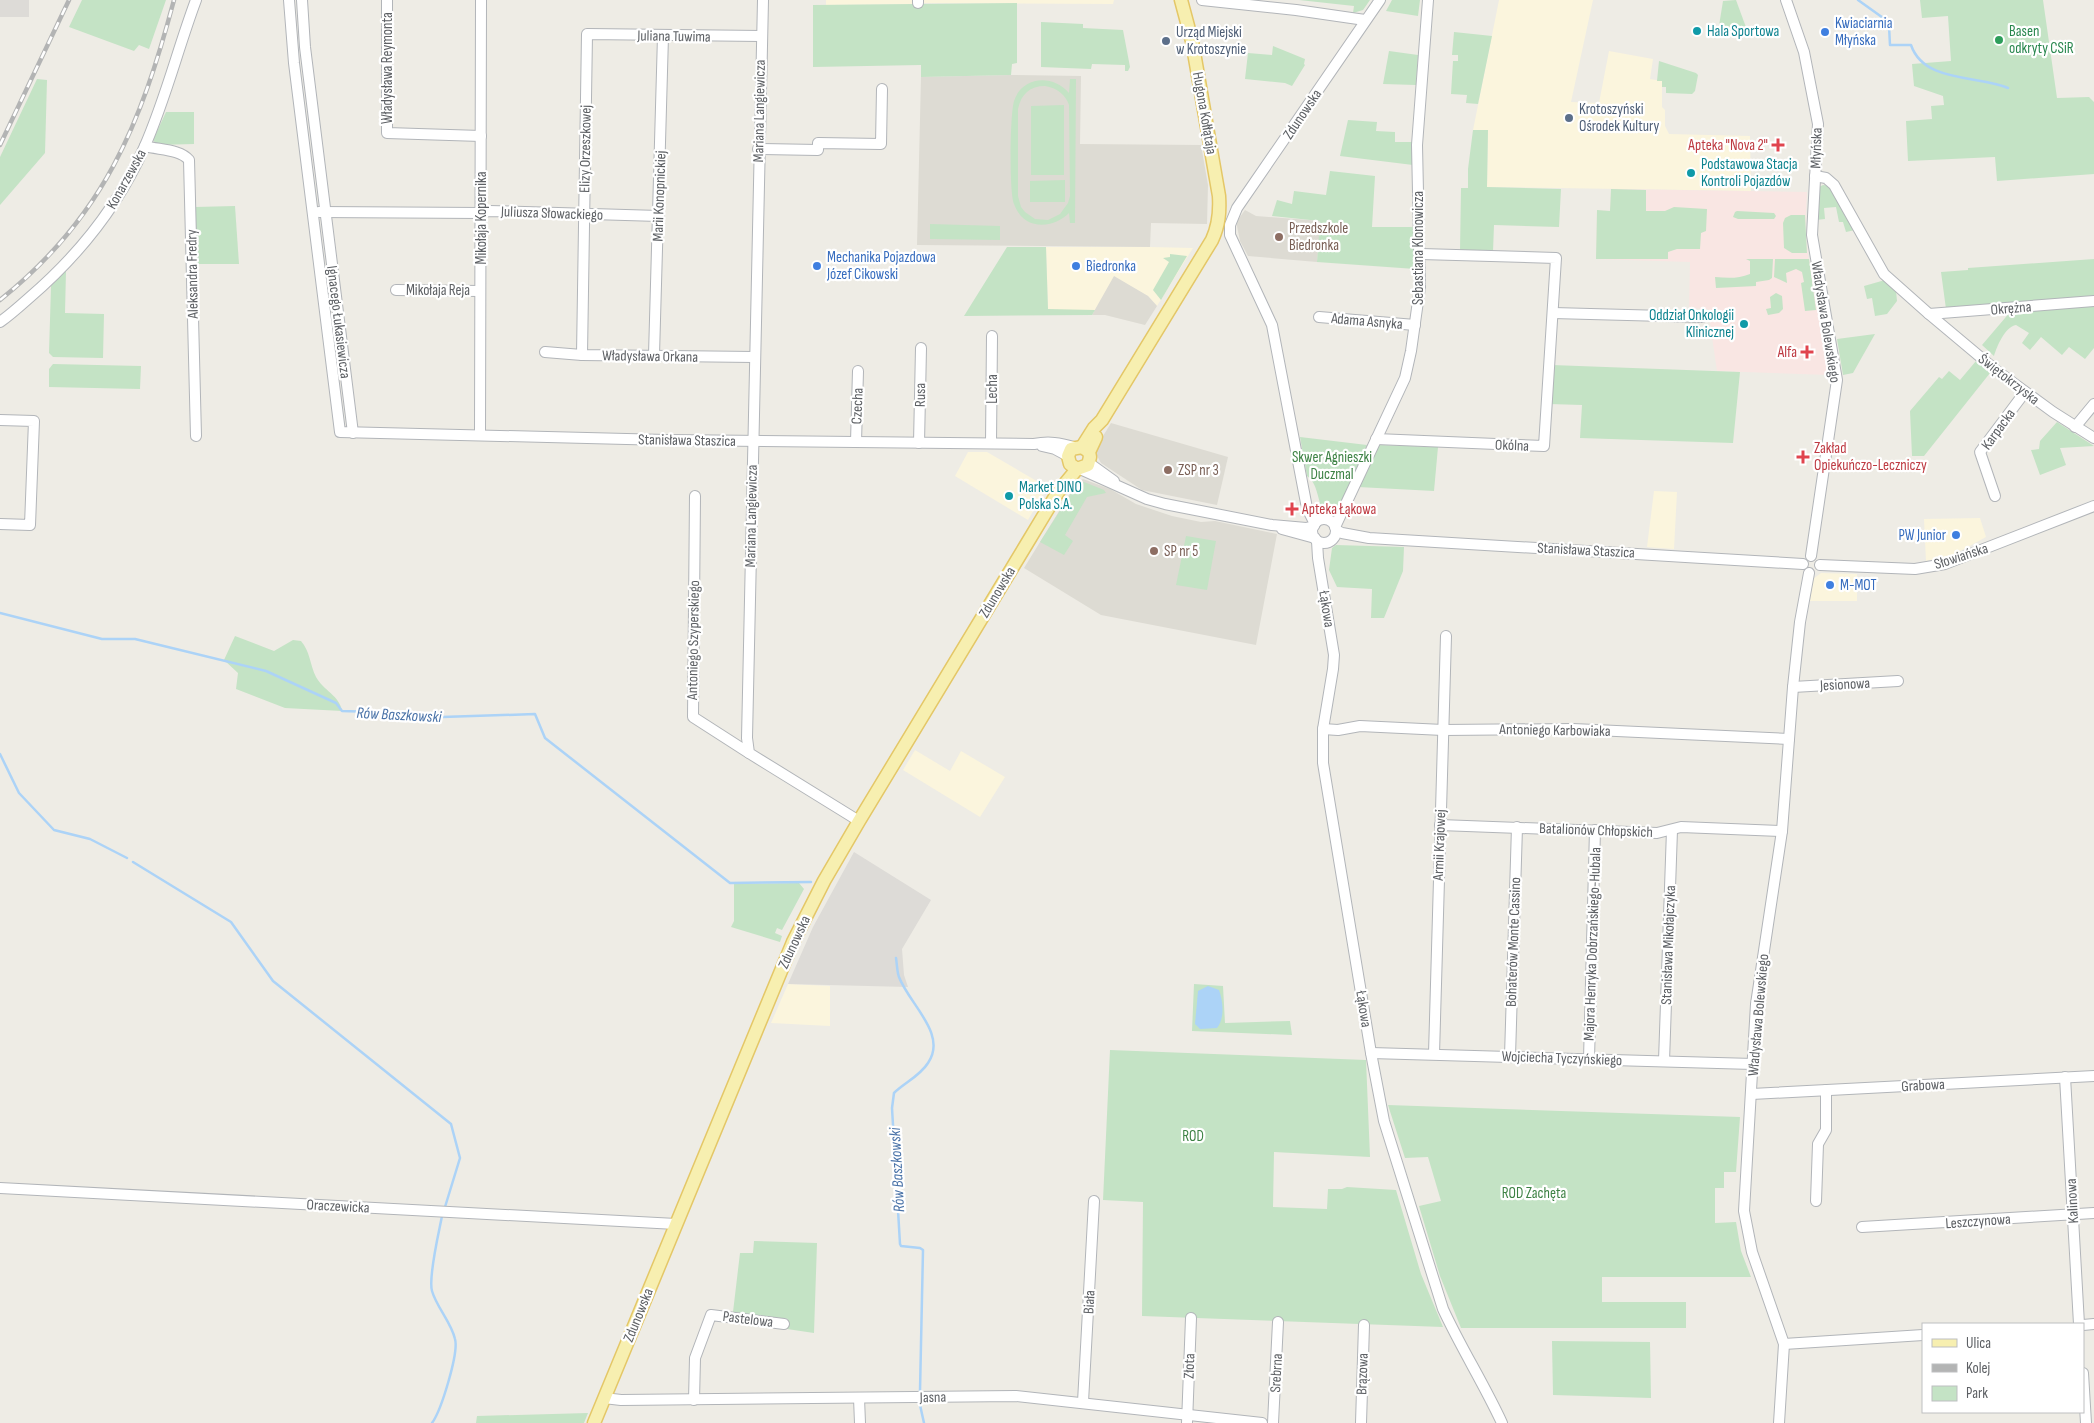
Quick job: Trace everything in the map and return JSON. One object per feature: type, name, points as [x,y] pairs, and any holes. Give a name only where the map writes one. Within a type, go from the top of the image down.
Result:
[{"type":"main road","name":"Hugona Kołłątaja","points":[[1183,1],[1192,40],[1219,196],[1220,214],[1217,228]]},
{"type":"main road","name":"Zdunowska","points":[[594,1423],[793,942],[824,881],[1058,492],[1062,479],[1100,430],[1102,420],[1212,240],[1217,228]]},
{"type":"street","name":"Konarzewska","points":[[0,322],[45,284],[88,240],[129,179],[145,146],[196,0]]},
{"type":"street","name":"Ignacego Łukasiewicza","points":[[289,0],[293,53],[340,432]]},
{"type":"street","name":"Ignacego Łukasiewicza","points":[[302,0],[305,52],[353,433]]},
{"type":"street","name":"Władysława Reymonta","points":[[387,0],[387,133],[481,136]]},
{"type":"street","name":"Mikołaja Kopernika","points":[[480,436],[481,0]]},
{"type":"street","name":"Mariana Langiewicza","points":[[749,752],[747,738],[752,441],[763,0]]},
{"type":"street","points":[[1202,0],[1366,20]]},
{"type":"street","name":"Zdunowska","points":[[1230,231],[1232,219],[1237,208],[1380,0]]},
{"type":"street","name":"Sebastiana Klonowicza","points":[[1324,531],[1340,512],[1405,378],[1419,305],[1421,254],[1417,145],[1428,0]]},
{"type":"street","name":"Młyńska","points":[[1786,0],[1804,52],[1818,124],[1815,176],[1826,178],[1834,185],[1884,274],[1929,314]]},
{"type":"street","name":"Juliana Tuwima","points":[[587,34],[761,36]]},
{"type":"street","name":"Elizy Orzeszkowej","points":[[582,355],[587,34]]},
{"type":"street","name":"Marii Konopnickiej","points":[[654,355],[663,36]]},
{"type":"street","points":[[293,53],[305,52]]},
{"type":"street","points":[[758,149],[818,150],[818,144],[881,144],[882,89]]},
{"type":"street","name":"Aleksandra Fredry","points":[[145,146],[160,151],[178,152],[189,160],[196,436]]},
{"type":"street","name":"Władysława Bolewskiego","points":[[1812,556],[1837,380],[1812,234],[1815,176]]},
{"type":"street","points":[[313,213],[325,211]]},
{"type":"street","name":"Juliusza Słowackiego","points":[[325,211],[481,213],[489,211],[658,216]]},
{"type":"street","name":"Łąkowa","points":[[1230,231],[1234,244],[1272,325],[1305,487],[1307,508],[1324,531],[1321,576],[1334,654],[1323,729],[1325,777],[1384,1121],[1438,1297],[1454,1334],[1480,1377],[1502,1423]]},
{"type":"street","name":"Okólna","points":[[1376,439],[1544,446],[1556,258],[1421,254]]},
{"type":"street","name":"Mikołaja Reja","points":[[396,290],[480,291]]},
{"type":"street","name":"Okrężna","points":[[1929,314],[2094,301]]},
{"type":"street","points":[[1552,313],[1702,317]]},
{"type":"street","name":"Świętokrzyska","points":[[1929,314],[2025,392],[2094,438]]},
{"type":"street","name":"Adama Asnyka","points":[[1319,317],[1415,325]]},
{"type":"street","name":"Lecha","points":[[991,443],[992,336]]},
{"type":"street","name":"Rusa","points":[[919,443],[921,348]]},
{"type":"street","name":"Władysława Orkana","points":[[545,352],[582,355],[754,357]]},
{"type":"street","name":"Czecha","points":[[856,442],[858,371]]},
{"type":"street","name":"Karpacka","points":[[1995,496],[1980,452],[2025,392]]},
{"type":"street","points":[[2076,427],[2094,404]]},
{"type":"street","points":[[0,420],[34,421],[30,525],[0,524]]},
{"type":"street","name":"Stanisława Staszica","points":[[340,432],[752,441],[1034,444],[1079,458],[1118,485],[1153,501],[1272,525],[1306,528],[1369,538],[1803,564]]},
{"type":"street","name":"Antoniego Szyperskiego","points":[[695,496],[693,718],[749,752]]},
{"type":"street","name":"Słowiańska","points":[[1820,564],[1903,569],[1938,566],[1959,560],[2094,506]]},
{"type":"street","points":[[1812,556],[1817,558],[1820,564],[1816,572],[1809,573],[1803,567],[1803,564],[1806,558],[1812,556]]},
{"type":"street","name":"Władysława Bolewskiego","points":[[1779,1423],[1784,1344],[1752,1252],[1745,1224],[1744,1205],[1757,997],[1782,831],[1793,687],[1802,608],[1809,573]]},
{"type":"street","name":"Armii Krajowej","points":[[1434,1054],[1446,636]]},
{"type":"street","name":"Jesionowa","points":[[1793,687],[1898,681]]},
{"type":"street","name":"Antoniego Karbowiaka","points":[[1323,729],[1338,730],[1360,726],[1443,730],[1573,729],[1788,739]]},
{"type":"street","points":[[749,752],[859,821]]},
{"type":"street","name":"Batalionów Chłopskich","points":[[1440,825],[1657,833],[1681,826],[1782,831]]},
{"type":"street","name":"Bohaterów Monte Cassino","points":[[1510,1056],[1517,827]]},
{"type":"street","name":"Majora Henryka Dobrzańskiego-Hubala","points":[[1588,1059],[1595,830]]},
{"type":"street","name":"Stanisława Mikołajczyka","points":[[1664,1060],[1672,830]]},
{"type":"street","name":"Wojciecha Tyczyńskiego","points":[[1371,1053],[1753,1064]]},
{"type":"street","name":"Grabowa","points":[[1752,1094],[2094,1076]]},
{"type":"street","name":"Kalinowa","points":[[2065,1077],[2081,1323]]},
{"type":"street","points":[[1816,1201],[1818,1144],[1826,1130],[1826,1090]]},
{"type":"street","name":"Oraczewicka","points":[[0,1188],[676,1224]]},
{"type":"street","name":"Biała","points":[[1083,1402],[1094,1201]]},
{"type":"street","name":"Leszczynowa","points":[[1862,1227],[2094,1213]]},
{"type":"street","name":"Pastelowa","points":[[694,1400],[695,1358],[711,1315],[784,1324]]},
{"type":"street","name":"Złota","points":[[1187,1418],[1191,1318]]},
{"type":"street","name":"Srebrna","points":[[1273,1423],[1278,1322]]},
{"type":"street","name":"Brązowa","points":[[1360,1423],[1364,1325]]},
{"type":"street","points":[[1784,1344],[1922,1335]]},
{"type":"street","points":[[2084,1390],[2086,1423]]},
{"type":"street","name":"Jasna","points":[[604,1398],[621,1400],[694,1400],[1016,1396],[1083,1402],[1187,1418],[1262,1423]]},
{"type":"street","points":[[859,1398],[860,1423]]},
{"type":"street","points":[[1502,1423],[1510,1423]]},
{"type":"shaded area","points":[[0,0],[29,0],[29,17],[0,17]]},
{"type":"shaded area","points":[[826,0],[915,0],[915,4],[826,5]]},
{"type":"shaded area","points":[[920,0],[1114,0],[1113,4],[920,3]]},
{"type":"shaded area","points":[[1499,0],[1593,0],[1571,102],[1599,103],[1609,51],[1653,59],[1650,79],[1662,81],[1662,107],[1665,110],[1665,126],[1669,134],[1750,136],[1751,191],[1487,187],[1488,131],[1473,130]]},
{"type":"shaded area","points":[[1081,76],[1080,144],[1201,145],[1208,185],[1207,224],[1151,223],[1150,247],[917,245],[921,77]]},
{"type":"shaded area","points":[[1611,189],[1807,192],[1805,233],[1829,375],[1717,371],[1708,309],[1689,308],[1690,262],[1596,259],[1597,210],[1610,211]]},
{"type":"shaded area","name":"Przedszkole Biedronka","points":[[1245,210],[1256,216],[1321,221],[1317,262],[1248,256],[1240,241],[1237,226],[1237,221]]},
{"type":"shaded area","points":[[1046,247],[1193,248],[1157,306],[1148,296],[1114,277],[1095,310],[1048,310]]},
{"type":"shaded area","points":[[1114,276],[1148,296],[1157,306],[1145,325],[1105,315],[1092,315]]},
{"type":"shaded area","name":"ZSP nr 3","points":[[1111,423],[1228,457],[1217,505],[1142,490],[1101,463],[1096,454],[1100,441]]},
{"type":"shaded area","points":[[968,452],[987,452],[1047,487],[1028,520],[955,476]]},
{"type":"shaded area","name":"SP nr 5","points":[[1083,479],[1110,489],[1136,504],[1172,516],[1201,522],[1215,521],[1277,534],[1256,645],[1101,615],[1024,568],[1077,482]]},
{"type":"shaded area","points":[[1654,491],[1677,492],[1674,549],[1647,547]]},
{"type":"shaded area","points":[[1980,518],[1986,537],[1953,555],[1926,561],[1924,519]]},
{"type":"shaded area","points":[[1821,573],[1857,574],[1857,601],[1810,601],[1813,579]]},
{"type":"shaded area","points":[[915,750],[950,771],[961,751],[1005,777],[980,817],[903,770]]},
{"type":"shaded area","points":[[854,852],[931,900],[902,949],[904,975],[908,987],[788,984],[813,927]]},
{"type":"shaded area","points":[[788,984],[830,986],[830,1026],[771,1023]]},
{"type":"green space","points":[[82,0],[166,0],[149,49],[139,45],[134,51],[69,27]]},
{"type":"green space","points":[[1299,0],[1370,0],[1363,10],[1353,13],[1354,6]]},
{"type":"green space","points":[[1392,0],[1420,0],[1418,16],[1386,11]]},
{"type":"green space","points":[[1736,0],[1747,30],[1746,35],[1718,32],[1723,1]]},
{"type":"green space","points":[[1920,0],[2043,0],[2057,98],[2089,97],[2094,102],[2094,174],[1997,181],[1995,157],[1908,161],[1906,121],[1932,119],[1931,106],[1944,105],[1943,96],[1914,86],[1912,64],[1951,61],[1948,16],[1922,18]]},
{"type":"green space","points":[[1017,3],[1017,63],[1012,64],[1011,75],[921,77],[921,65],[813,67],[813,5]]},
{"type":"green space","points":[[1041,22],[1083,24],[1083,28],[1123,30],[1130,67],[1128,71],[1125,71],[1125,65],[1092,64],[1091,69],[1041,67]]},
{"type":"green space","points":[[1454,32],[1492,36],[1478,104],[1466,103],[1467,95],[1451,94],[1453,61],[1458,61],[1458,55],[1452,55]]},
{"type":"green space","points":[[1273,46],[1305,59],[1305,65],[1292,86],[1285,83],[1245,79],[1248,53],[1272,55]]},
{"type":"green space","points":[[1389,51],[1418,55],[1416,85],[1383,84]]},
{"type":"green space","points":[[1659,61],[1696,73],[1698,75],[1695,91],[1692,94],[1666,93],[1666,87],[1662,87],[1662,81],[1657,81]]},
{"type":"green space","points":[[37,79],[47,80],[45,153],[0,205],[0,157]]},
{"type":"green space","points":[[1070,79],[1076,79],[1075,223],[1070,223],[1069,213],[1062,219],[1038,225],[1024,219],[1018,213],[1012,197],[1011,153],[1014,101],[1024,87],[1038,80],[1055,83],[1069,93]],"holes":[[[1040,86],[1049,87],[1063,95],[1069,105],[1070,196],[1068,203],[1060,214],[1048,220],[1035,219],[1025,212],[1021,207],[1018,196],[1018,109],[1021,99],[1031,89]]]},
{"type":"green space","points":[[1064,105],[1064,175],[1031,175],[1031,106]]},
{"type":"green space","points":[[166,112],[194,112],[194,144],[157,145],[153,140]]},
{"type":"green space","points":[[1348,120],[1377,122],[1376,131],[1395,132],[1395,142],[1413,142],[1413,165],[1340,156]]},
{"type":"green space","points":[[1473,130],[1488,130],[1487,187],[1561,189],[1559,227],[1494,225],[1493,252],[1460,251],[1461,188],[1468,188],[1468,169]]},
{"type":"green space","points":[[1330,171],[1375,176],[1372,227],[1415,227],[1415,269],[1317,262],[1320,221],[1272,216],[1277,200],[1292,204],[1294,191],[1326,195]]},
{"type":"green space","points":[[1065,180],[1065,202],[1030,202],[1030,181]]},
{"type":"green space","points":[[1823,185],[1832,186],[1855,230],[1846,232],[1843,222],[1839,222],[1836,207],[1824,208],[1825,219],[1816,220],[1819,187]]},
{"type":"green space","points":[[1611,189],[1646,190],[1646,211],[1665,211],[1674,207],[1707,209],[1706,231],[1701,233],[1700,249],[1677,249],[1668,252],[1668,259],[1596,259],[1597,210],[1610,211]]},
{"type":"green space","points":[[235,206],[239,264],[196,264],[195,207]]},
{"type":"green space","points":[[1737,211],[1774,213],[1776,216],[1774,219],[1738,219],[1733,217]]},
{"type":"green space","points":[[1791,215],[1805,215],[1807,253],[1792,253],[1784,248],[1783,223],[1785,218]]},
{"type":"green space","points":[[930,224],[1000,226],[1000,240],[930,239]]},
{"type":"green space","points":[[1007,247],[1046,247],[1048,309],[1095,310],[1092,315],[964,316]]},
{"type":"green space","points":[[1170,254],[1187,256],[1161,300],[1153,290],[1169,262],[1163,258],[1170,257]]},
{"type":"green space","points":[[1746,259],[1773,259],[1772,278],[1756,282],[1756,286],[1716,288],[1715,277],[1728,278],[1750,274],[1750,261]]},
{"type":"green space","points":[[1775,259],[1809,259],[1816,310],[1805,311],[1801,283],[1804,282],[1802,272],[1796,269],[1786,273],[1787,283],[1774,277]]},
{"type":"green space","points":[[2094,259],[2094,298],[1946,309],[1941,272],[1968,270],[1968,268]]},
{"type":"green space","points":[[66,271],[65,313],[104,314],[103,358],[53,357],[49,353],[51,286]]},
{"type":"green space","points":[[1885,280],[1896,291],[1897,301],[1887,314],[1875,316],[1872,298],[1867,299],[1864,286]]},
{"type":"green space","points":[[1776,293],[1782,296],[1783,309],[1779,313],[1768,315],[1766,309],[1771,308],[1770,297]]},
{"type":"green space","points":[[2094,305],[2094,348],[2085,359],[2069,347],[2062,355],[2041,337],[2030,350],[2022,343],[2029,333],[2016,325],[2012,326],[2005,333],[1999,342],[1994,356],[1982,345],[2011,311]]},
{"type":"green space","points":[[1875,334],[1853,373],[1843,375],[1837,339]]},
{"type":"green space","points":[[1976,361],[1990,373],[1924,456],[1912,456],[1910,411],[1939,377],[1942,379],[1949,371],[1960,380]]},
{"type":"green space","points":[[53,364],[141,366],[140,389],[49,387],[49,369]]},
{"type":"green space","points":[[1552,365],[1740,372],[1733,443],[1580,438],[1582,405],[1549,404]]},
{"type":"green space","points":[[2057,422],[2094,446],[2060,448],[2066,465],[2040,475],[2031,450],[2039,449],[2040,441]]},
{"type":"green space","name":"Skwer Agnieszki Duczmal","points":[[1300,437],[1367,445],[1340,507],[1332,515],[1324,516],[1321,513],[1323,511],[1315,487],[1307,476]]},
{"type":"green space","points":[[1378,445],[1438,447],[1434,491],[1358,487]]},
{"type":"green space","points":[[1084,482],[1104,490],[1106,493],[1087,497],[1065,535],[1073,541],[1064,555],[1040,542],[1077,484]]},
{"type":"green space","points":[[1186,536],[1216,541],[1207,590],[1176,585]]},
{"type":"green space","points":[[1336,545],[1404,547],[1403,571],[1384,618],[1371,618],[1372,589],[1337,587],[1329,570],[1332,548]]},
{"type":"green space","points":[[235,636],[274,651],[293,640],[301,641],[306,649],[316,677],[335,697],[342,711],[285,708],[236,689],[238,673],[224,660]]},
{"type":"green space","points":[[799,883],[804,889],[782,930],[777,928],[775,933],[782,936],[780,942],[731,927],[734,921],[734,884]]},
{"type":"green space","points":[[1194,984],[1223,986],[1225,1023],[1290,1021],[1292,1035],[1192,1031]]},
{"type":"green space","name":"ROD","points":[[1110,1050],[1366,1060],[1370,1157],[1274,1152],[1273,1207],[1327,1209],[1328,1189],[1347,1187],[1396,1190],[1421,1274],[1443,1327],[1142,1316],[1143,1202],[1103,1200]]},
{"type":"green space","name":"ROD Zachęta","points":[[1388,1105],[1740,1117],[1736,1172],[1724,1172],[1724,1188],[1715,1188],[1715,1223],[1736,1222],[1741,1251],[1751,1277],[1602,1277],[1602,1302],[1686,1302],[1686,1328],[1461,1328],[1440,1276],[1419,1206],[1441,1201],[1428,1157],[1405,1158]]},
{"type":"green space","points":[[754,1241],[817,1243],[814,1333],[787,1329],[788,1319],[733,1312],[740,1253],[753,1253]]},
{"type":"green space","points":[[1552,1341],[1650,1342],[1651,1398],[1553,1395]]},
{"type":"green space","points":[[588,1413],[584,1423],[476,1423],[477,1416]]},
{"type":"water","points":[[1208,986],[1219,990],[1222,999],[1222,1014],[1217,1028],[1200,1029],[1195,1024],[1198,991]]},
{"type":"waterway","points":[[1858,0],[1886,20],[1889,26],[1890,45],[1911,45],[1918,57],[1927,66],[1939,72],[2008,88]]},
{"type":"waterway","name":"Rów Baszkowski","points":[[0,613],[102,639],[135,639],[266,671],[336,703],[342,711],[408,713],[412,718],[535,714],[545,738],[730,883],[811,882]]},
{"type":"waterway","points":[[0,754],[19,793],[54,830],[90,839],[127,858]]},
{"type":"waterway","points":[[133,862],[231,922],[273,981],[451,1124],[460,1158],[445,1207]]},
{"type":"waterway","name":"Rów Baszkowski","points":[[896,958],[899,977],[925,1019],[933,1041],[933,1052],[928,1063],[921,1072],[894,1093],[892,1108],[900,1244],[901,1246],[923,1250],[920,1391]]},
{"type":"waterway","points":[[432,1423],[440,1407],[448,1382],[456,1346],[453,1333],[434,1297],[431,1284],[436,1243],[442,1216]]},
{"type":"waterway","name":"Rów Baszkowski","points":[[920,1405],[924,1423]]},
{"type":"railway","points":[[0,145],[69,0]]},
{"type":"railway","points":[[0,300],[36,268],[66,236],[92,201],[114,165],[132,128],[148,88],[174,0]]},
{"type":"place","name":"Hala Sportowa","points":[[1697,31]]},
{"type":"place","name":"Kwiaciarnia Młyńska","points":[[1825,32]]},
{"type":"place","name":"Basen odkryty CSiR","points":[[1999,40]]},
{"type":"place","name":"Urząd Miejski w Krotoszynie","points":[[1166,41]]},
{"type":"place","name":"Krotoszyński Ośrodek Kultury","points":[[1569,118]]},
{"type":"place","name":"Apteka \"Nova 2\"","points":[[1778,145]]},
{"type":"place","name":"Podstawowa Stacja Kontroli Pojazdów","points":[[1691,173]]},
{"type":"place","name":"Przedszkole Biedronka","points":[[1279,237]]},
{"type":"place","name":"Mechanika Pojazdowa Józef Cikowski","points":[[817,266]]},
{"type":"place","name":"Biedronka","points":[[1076,266]]},
{"type":"place","name":"Oddział Onkologii Klinicznej","points":[[1744,324]]},
{"type":"place","name":"Alfa","points":[[1807,352]]},
{"type":"place","name":"Zakład Opiekuńczo-Leczniczy","points":[[1803,457]]},
{"type":"place","name":"ZSP nr 3","points":[[1168,470]]},
{"type":"place","name":"Market DINO Polska S.A.","points":[[1009,496]]},
{"type":"place","name":"Apteka Łąkowa","points":[[1292,509]]},
{"type":"place","name":"PW Junior","points":[[1956,535]]},
{"type":"place","name":"SP nr 5","points":[[1154,551]]},
{"type":"place","name":"M-MOT","points":[[1830,585]]}]
